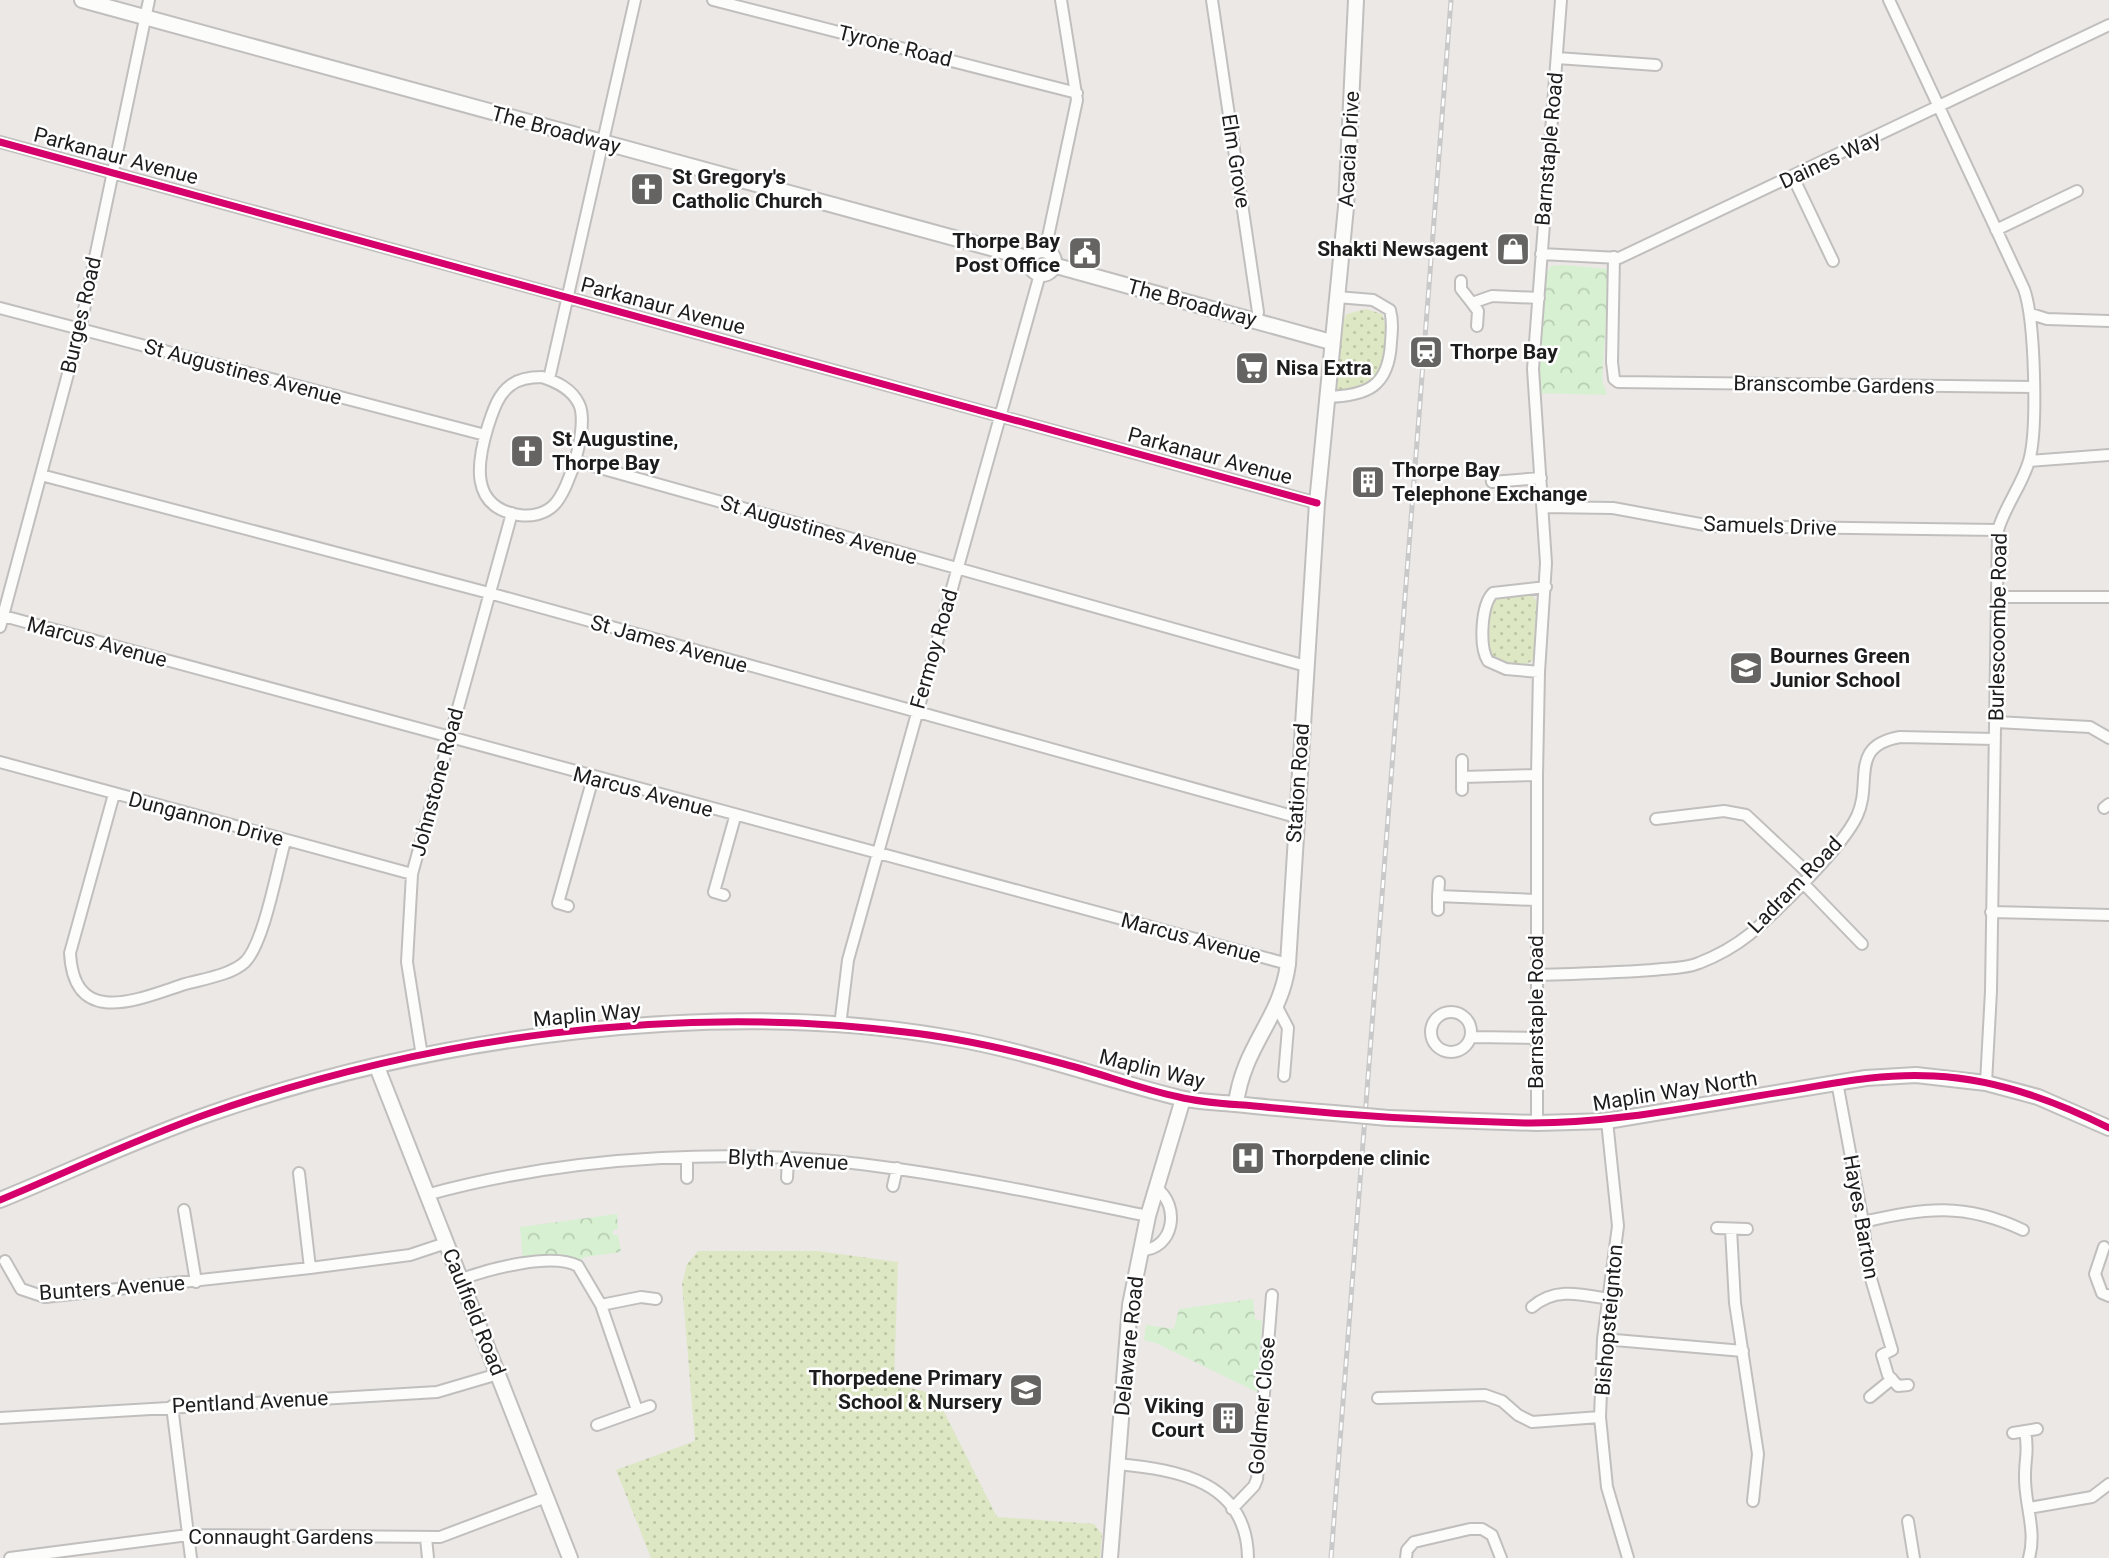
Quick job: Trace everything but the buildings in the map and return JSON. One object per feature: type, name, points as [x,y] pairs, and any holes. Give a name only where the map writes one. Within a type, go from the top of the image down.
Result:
[{"type":"street","name":"The Broadway","points":[[82,0],[1031,259]]},
{"type":"street","name":"Burges Road","points":[[1,620],[80,329],[149,0]]},
{"type":"street","points":[[549,379],[635,0]]},
{"type":"street","name":"Tyrone Road","points":[[713,0],[1077,93]]},
{"type":"street","points":[[1045,251],[1077,93],[1060,0]]},
{"type":"street","name":"Elm Grove","points":[[1212,0],[1254,277],[1258,312],[1256,321]]},
{"type":"street","name":"Acacia Drive","points":[[1313,558],[1331,342],[1347,195],[1356,0]]},
{"type":"street","name":"Barnstaple Road","points":[[1537,1123],[1536,775],[1539,673],[1546,587],[1533,378],[1561,0]]},
{"type":"street","name":"Burlescoombe Road","points":[[1889,0],[2024,289],[2031,314],[2033,447],[1998,530],[1991,991],[1986,1083]]},
{"type":"street","name":"Daines Way","points":[[1541,254],[1614,257],[1625,255],[2109,25]]},
{"type":"street","points":[[1556,58],[1656,65]]},
{"type":"street","name":"Parkanaur Avenue","points":[[0,142],[1317,503]]},
{"type":"street","points":[[1793,177],[1833,261]]},
{"type":"street","points":[[1996,230],[2077,191]]},
{"type":"street","points":[[1045,251],[1052,256],[1053,265],[1047,273],[1040,274],[1031,267],[1031,259],[1035,253],[1045,251]]},
{"type":"street","name":"Branscombe Gardens","points":[[1614,257],[1612,372],[1618,382],[2033,387]]},
{"type":"street","name":"The Broadway","points":[[1053,265],[1331,342]]},
{"type":"street","name":"Fermoy Road","points":[[840,1026],[848,960],[1040,274]]},
{"type":"street","points":[[1461,281],[1461,289],[1478,311],[1477,326]]},
{"type":"street","points":[[1472,303],[1492,296],[1539,298]]},
{"type":"street","points":[[1326,397],[1350,397],[1375,387],[1388,366],[1391,353],[1390,310],[1373,300],[1337,297]]},
{"type":"street","name":"St Augustines Avenue","points":[[0,307],[485,435]]},
{"type":"street","points":[[2031,314],[2047,319],[2109,321]]},
{"type":"street","points":[[531,377],[549,379],[566,388],[580,406],[581,424],[575,461],[554,505],[530,516],[512,513],[495,505],[482,490],[479,474],[485,435],[499,397],[512,384],[531,377]]},
{"type":"street","points":[[2029,461],[2109,455]]},
{"type":"street","name":"St Augustines Avenue","points":[[575,461],[1306,666]]},
{"type":"street","name":"St James Avenue","points":[[41,475],[489,593],[1296,817]]},
{"type":"street","points":[[1492,482],[1541,478]]},
{"type":"street","name":"Samuels Drive","points":[[1543,508],[1613,508],[1712,526],[1998,530]]},
{"type":"street","name":"Johnstone Road","points":[[422,1056],[407,962],[406,930],[412,874],[512,513]]},
{"type":"street","name":"Station Road","points":[[1236,1104],[1245,1062],[1276,1007],[1288,964],[1313,558]]},
{"type":"street","points":[[1539,673],[1497,666],[1486,657],[1483,651],[1486,604],[1490,596],[1498,591],[1546,587]]},
{"type":"street","points":[[1997,597],[2109,597]]},
{"type":"street","name":"Marcus Avenue","points":[[1,620],[1288,964]]},
{"type":"street","points":[[1996,722],[2090,727],[2109,738]]},
{"type":"street","name":"Ladram Road","points":[[1535,975],[1613,974],[1696,965],[1751,932],[1840,840],[1857,816],[1862,801],[1864,766],[1874,746],[1900,737],[1996,739]]},
{"type":"street","points":[[1461,761],[1462,790]]},
{"type":"street","name":"Dungannon Drive","points":[[0,762],[412,874]]},
{"type":"street","points":[[1462,777],[1536,775]]},
{"type":"street","points":[[546,901],[563,905],[593,778]]},
{"type":"street","points":[[114,794],[70,953],[72,974],[77,984],[100,1002],[128,1003],[229,971],[244,963],[256,944],[285,841]]},
{"type":"street","points":[[1656,819],[1724,811],[1746,815],[1862,944]]},
{"type":"street","points":[[703,889],[719,893],[735,817]]},
{"type":"street","points":[[1438,910],[1439,882]]},
{"type":"street","points":[[1438,896],[1535,900]]},
{"type":"street","points":[[1991,912],[2109,915]]},
{"type":"street","points":[[1276,1007],[1288,1028],[1284,1076]]},
{"type":"street","name":"Maplin Way","points":[[0,1200],[124,1145],[285,1089],[422,1056],[529,1038],[640,1027],[741,1024],[840,1026],[953,1038],[1064,1064],[1184,1098],[1236,1104]]},
{"type":"street","points":[[1471,1037],[1535,1038]]},
{"type":"street","name":"Caulfield Road","points":[[377,1067],[570,1558]]},
{"type":"street","name":"Maplin Way North","points":[[1236,1104],[1388,1118],[1537,1123],[1607,1121],[1838,1083],[1916,1075],[1986,1083],[2055,1103],[2109,1128]]},
{"type":"street","name":"Hayes Barton","points":[[1838,1083],[1863,1222],[1869,1272],[1892,1350],[1882,1355],[1892,1379]]},
{"type":"street","name":"Delaware Road","points":[[1110,1558],[1129,1306],[1148,1216],[1184,1098]]},
{"type":"street","name":"Bishopsteignton","points":[[1607,1121],[1618,1226],[1603,1339],[1600,1418],[1607,1487],[1628,1558]]},
{"type":"street","points":[[687,1157],[687,1178]]},
{"type":"street","name":"Blyth Avenue","points":[[426,1195],[466,1184],[557,1169],[687,1157],[788,1159],[897,1168],[1148,1216]]},
{"type":"street","points":[[787,1178],[788,1159]]},
{"type":"street","points":[[893,1186],[897,1168]]},
{"type":"street","points":[[299,1173],[310,1268]]},
{"type":"street","points":[[1140,1250],[1150,1250],[1167,1237],[1172,1215],[1168,1199],[1156,1188]]},
{"type":"street","points":[[1863,1222],[1908,1212],[1949,1209],[1994,1216],[2023,1230]]},
{"type":"street","name":"Bunters Avenue","points":[[184,1210],[196,1282]]},
{"type":"street","points":[[1717,1228],[1747,1229]]},
{"type":"street","points":[[1731,1229],[1732,1273],[1758,1454],[1753,1501]]},
{"type":"street","name":"Bunters Avenue","points":[[5,1261],[15,1283],[36,1296],[196,1282],[310,1268],[410,1255],[446,1243]]},
{"type":"street","points":[[2104,1247],[2095,1274],[2102,1293],[2109,1296]]},
{"type":"street","points":[[462,1279],[500,1265],[571,1262],[584,1273],[601,1305],[637,1410]]},
{"type":"street","points":[[1532,1307],[1543,1298],[1561,1293],[1609,1299]]},
{"type":"street","points":[[601,1305],[642,1294],[656,1299]]},
{"type":"street","name":"Goldmer Close","points":[[1232,1508],[1254,1486],[1257,1479],[1265,1313],[1272,1295]]},
{"type":"street","points":[[1603,1339],[1743,1351]]},
{"type":"street","name":"Pentland Avenue","points":[[0,1418],[437,1392],[498,1374]]},
{"type":"street","points":[[1870,1397],[1892,1379],[1898,1386],[1908,1385]]},
{"type":"street","points":[[1378,1398],[1485,1395],[1502,1401],[1518,1415],[1532,1422],[1600,1418]]},
{"type":"street","points":[[172,1406],[191,1558]]},
{"type":"street","points":[[597,1425],[650,1406]]},
{"type":"street","points":[[2013,1433],[2037,1429]]},
{"type":"street","points":[[2025,1431],[2029,1452],[2025,1478],[2032,1539],[2029,1558]]},
{"type":"street","points":[[1118,1464],[1183,1473],[1212,1489],[1232,1508],[1245,1537],[1248,1558]]},
{"type":"street","points":[[2029,1508],[2092,1497],[2109,1484]]},
{"type":"street","name":"Connaught Gardens","points":[[10,1558],[188,1535],[440,1537],[546,1497]]},
{"type":"street","points":[[1908,1521],[1914,1558]]},
{"type":"street","points":[[1406,1558],[1407,1550],[1414,1542],[1476,1529],[1492,1535],[1502,1558]]},
{"type":"street","points":[[426,1538],[428,1558]]},
{"type":"green space","points":[[1551,266],[1609,269],[1602,380],[1607,395],[1538,393],[1547,272]]},
{"type":"green space","points":[[1366,309],[1382,314],[1387,345],[1382,363],[1366,389],[1336,393],[1342,321],[1347,314]]},
{"type":"green space","points":[[1531,593],[1539,605],[1533,660],[1523,667],[1497,662],[1488,651],[1491,603],[1499,595]]},
{"type":"green space","points":[[617,1214],[618,1229],[613,1230],[613,1235],[618,1235],[621,1252],[584,1257],[580,1262],[567,1257],[523,1259],[520,1227]]},
{"type":"green space","points":[[698,1251],[818,1251],[898,1262],[894,1384],[935,1394],[997,1517],[1094,1524],[1102,1534],[1100,1558],[651,1558],[616,1470],[695,1441],[682,1284],[687,1264]]},
{"type":"green space","points":[[1253,1299],[1255,1319],[1262,1321],[1257,1392],[1156,1343],[1144,1340],[1146,1325],[1174,1329],[1179,1309]]},
{"type":"railway","points":[[1331,1558],[1451,0]]},
{"type":"cycle path","points":[[0,142],[1317,503]]},
{"type":"cycle path","points":[[0,1200],[183,1123],[293,1087],[379,1064],[465,1046],[553,1033],[641,1025],[730,1022],[818,1024],[905,1032],[985,1045],[1190,1099],[1395,1118],[1525,1123],[1593,1120],[1660,1112],[1863,1079],[1916,1075],[1957,1078],[2002,1086],[2067,1108],[2109,1128]]},
{"type":"place","name":"St Gregory's Catholic Church","points":[[647,189]]},
{"type":"place","name":"Shakti Newsagent","points":[[1513,249]]},
{"type":"place","name":"Thorpe Bay Post Office","points":[[1085,253]]},
{"type":"place","name":"Thorpe Bay","points":[[1426,352]]},
{"type":"place","name":"Nisa Extra","points":[[1252,368]]},
{"type":"place","name":"St Augustine, Thorpe Bay","points":[[527,451]]},
{"type":"place","name":"Thorpe Bay Telephone Exchange","points":[[1368,482]]},
{"type":"place","name":"Bournes Green Junior School","points":[[1746,668]]},
{"type":"place","name":"Thorpdene clinic","points":[[1248,1158]]},
{"type":"place","name":"Thorpedene Primary School & Nursery","points":[[1026,1390]]},
{"type":"place","name":"Viking Court","points":[[1228,1418]]}]
